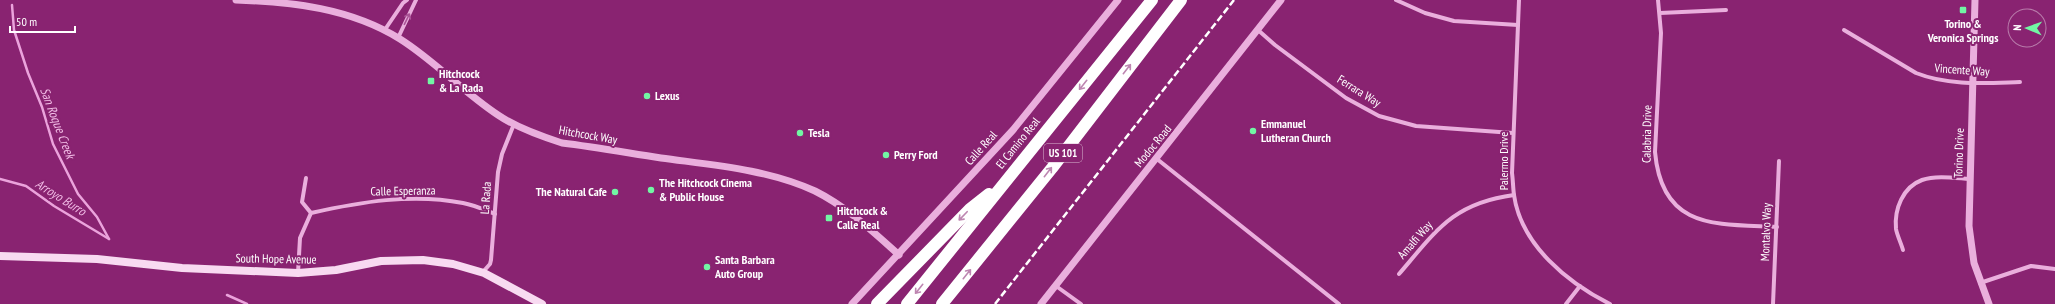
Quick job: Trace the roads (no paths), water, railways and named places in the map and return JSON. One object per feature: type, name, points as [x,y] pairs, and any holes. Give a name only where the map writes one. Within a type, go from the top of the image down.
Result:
[{"type":"highway","name":"El Camino Real","points":[[907,304],[1152,0]]},
{"type":"highway","name":"US 101","points":[[942,304],[1052,168],[1180,0]]},
{"type":"highway","points":[[877,304],[970,209],[1004,182]]},
{"type":"main road","name":"South Hope Avenue","points":[[0,256],[97,259],[179,268],[298,273],[336,270],[402,260],[438,261],[482,273],[542,304]]},
{"type":"street","name":"Hitchcock Way","points":[[236,0],[291,1],[337,12],[384,31],[398,38],[425,57],[498,115],[514,124],[562,143],[684,160],[753,172],[786,180],[815,191],[854,214],[899,255]]},
{"type":"street","points":[[384,31],[403,3],[407,0]]},
{"type":"street","points":[[398,38],[416,0]]},
{"type":"street","name":"Calle Real","points":[[852,304],[899,255],[1013,130],[1118,0]]},
{"type":"street","name":"Modoc Road","points":[[1041,304],[1281,0]]},
{"type":"street","points":[[1396,0],[1425,13],[1454,21],[1518,25]]},
{"type":"street","name":"Palermo Drive","points":[[1519,0],[1513,133],[1514,195],[1523,223],[1533,240],[1547,258],[1580,286],[1610,304]]},
{"type":"street","name":"Calabria Drive","points":[[1658,0],[1661,32],[1655,152],[1656,167],[1664,189],[1678,207],[1699,220],[1722,225],[1777,227]]},
{"type":"street","name":"Torino Drive","points":[[1975,0],[1968,226],[1974,263],[1980,283],[1990,304]]},
{"type":"street","points":[[1660,13],[1726,10]]},
{"type":"street","name":"Ferrara Way","points":[[1258,30],[1275,45],[1346,98],[1379,116],[1416,126],[1513,133]]},
{"type":"street","name":"Vincente Way","points":[[1844,30],[1916,74],[1938,80],[1972,83],[2020,82]]},
{"type":"street","name":"La Rada","points":[[482,273],[490,264],[491,260],[498,172],[502,154],[514,124]]},
{"type":"street","points":[[1157,159],[1339,304]]},
{"type":"street","name":"Montalvo Way","points":[[1773,304],[1779,161]]},
{"type":"street","points":[[298,273],[300,238],[311,213],[302,202],[306,178]]},
{"type":"street","points":[[1903,250],[1896,229],[1898,205],[1909,188],[1923,180],[1937,178],[1969,179]]},
{"type":"street","name":"Amalfi Way","points":[[1400,274],[1428,238],[1454,215],[1485,201],[1514,195]]},
{"type":"street","name":"Calle Esperanza","points":[[311,213],[374,200],[404,199],[463,203],[495,214]]},
{"type":"street","points":[[1980,283],[2031,266],[2055,269]]},
{"type":"street","points":[[1056,286],[1081,304]]},
{"type":"street","points":[[1566,304],[1580,286]]},
{"type":"waterway","name":"San Roque Creek","points":[[12,5],[14,30],[28,73],[42,107],[53,144],[78,194],[97,217],[109,239]]},
{"type":"waterway","name":"Arroyo Burro","points":[[0,179],[26,186],[54,206],[109,239]]},
{"type":"waterway","name":"Arroyo Burro","points":[[227,295],[247,304]]},
{"type":"railway","points":[[995,304],[1234,0]]},
{"type":"place","name":"Torino & Veronica Springs","points":[[1963,10]]},
{"type":"place","name":"Hitchcock & La Rada","points":[[431,81]]},
{"type":"place","name":"Lexus","points":[[647,96]]},
{"type":"place","name":"Emmanuel Lutheran Church","points":[[1253,131]]},
{"type":"place","name":"Tesla","points":[[800,133]]},
{"type":"place","name":"Perry Ford","points":[[886,155]]},
{"type":"place","name":"The Hitchcock Cinema & Public House","points":[[651,190]]},
{"type":"place","name":"The Natural Cafe","points":[[615,192]]},
{"type":"place","name":"Hitchcock & Calle Real","points":[[829,218]]},
{"type":"place","name":"Santa Barbara Auto Group","points":[[707,267]]}]
